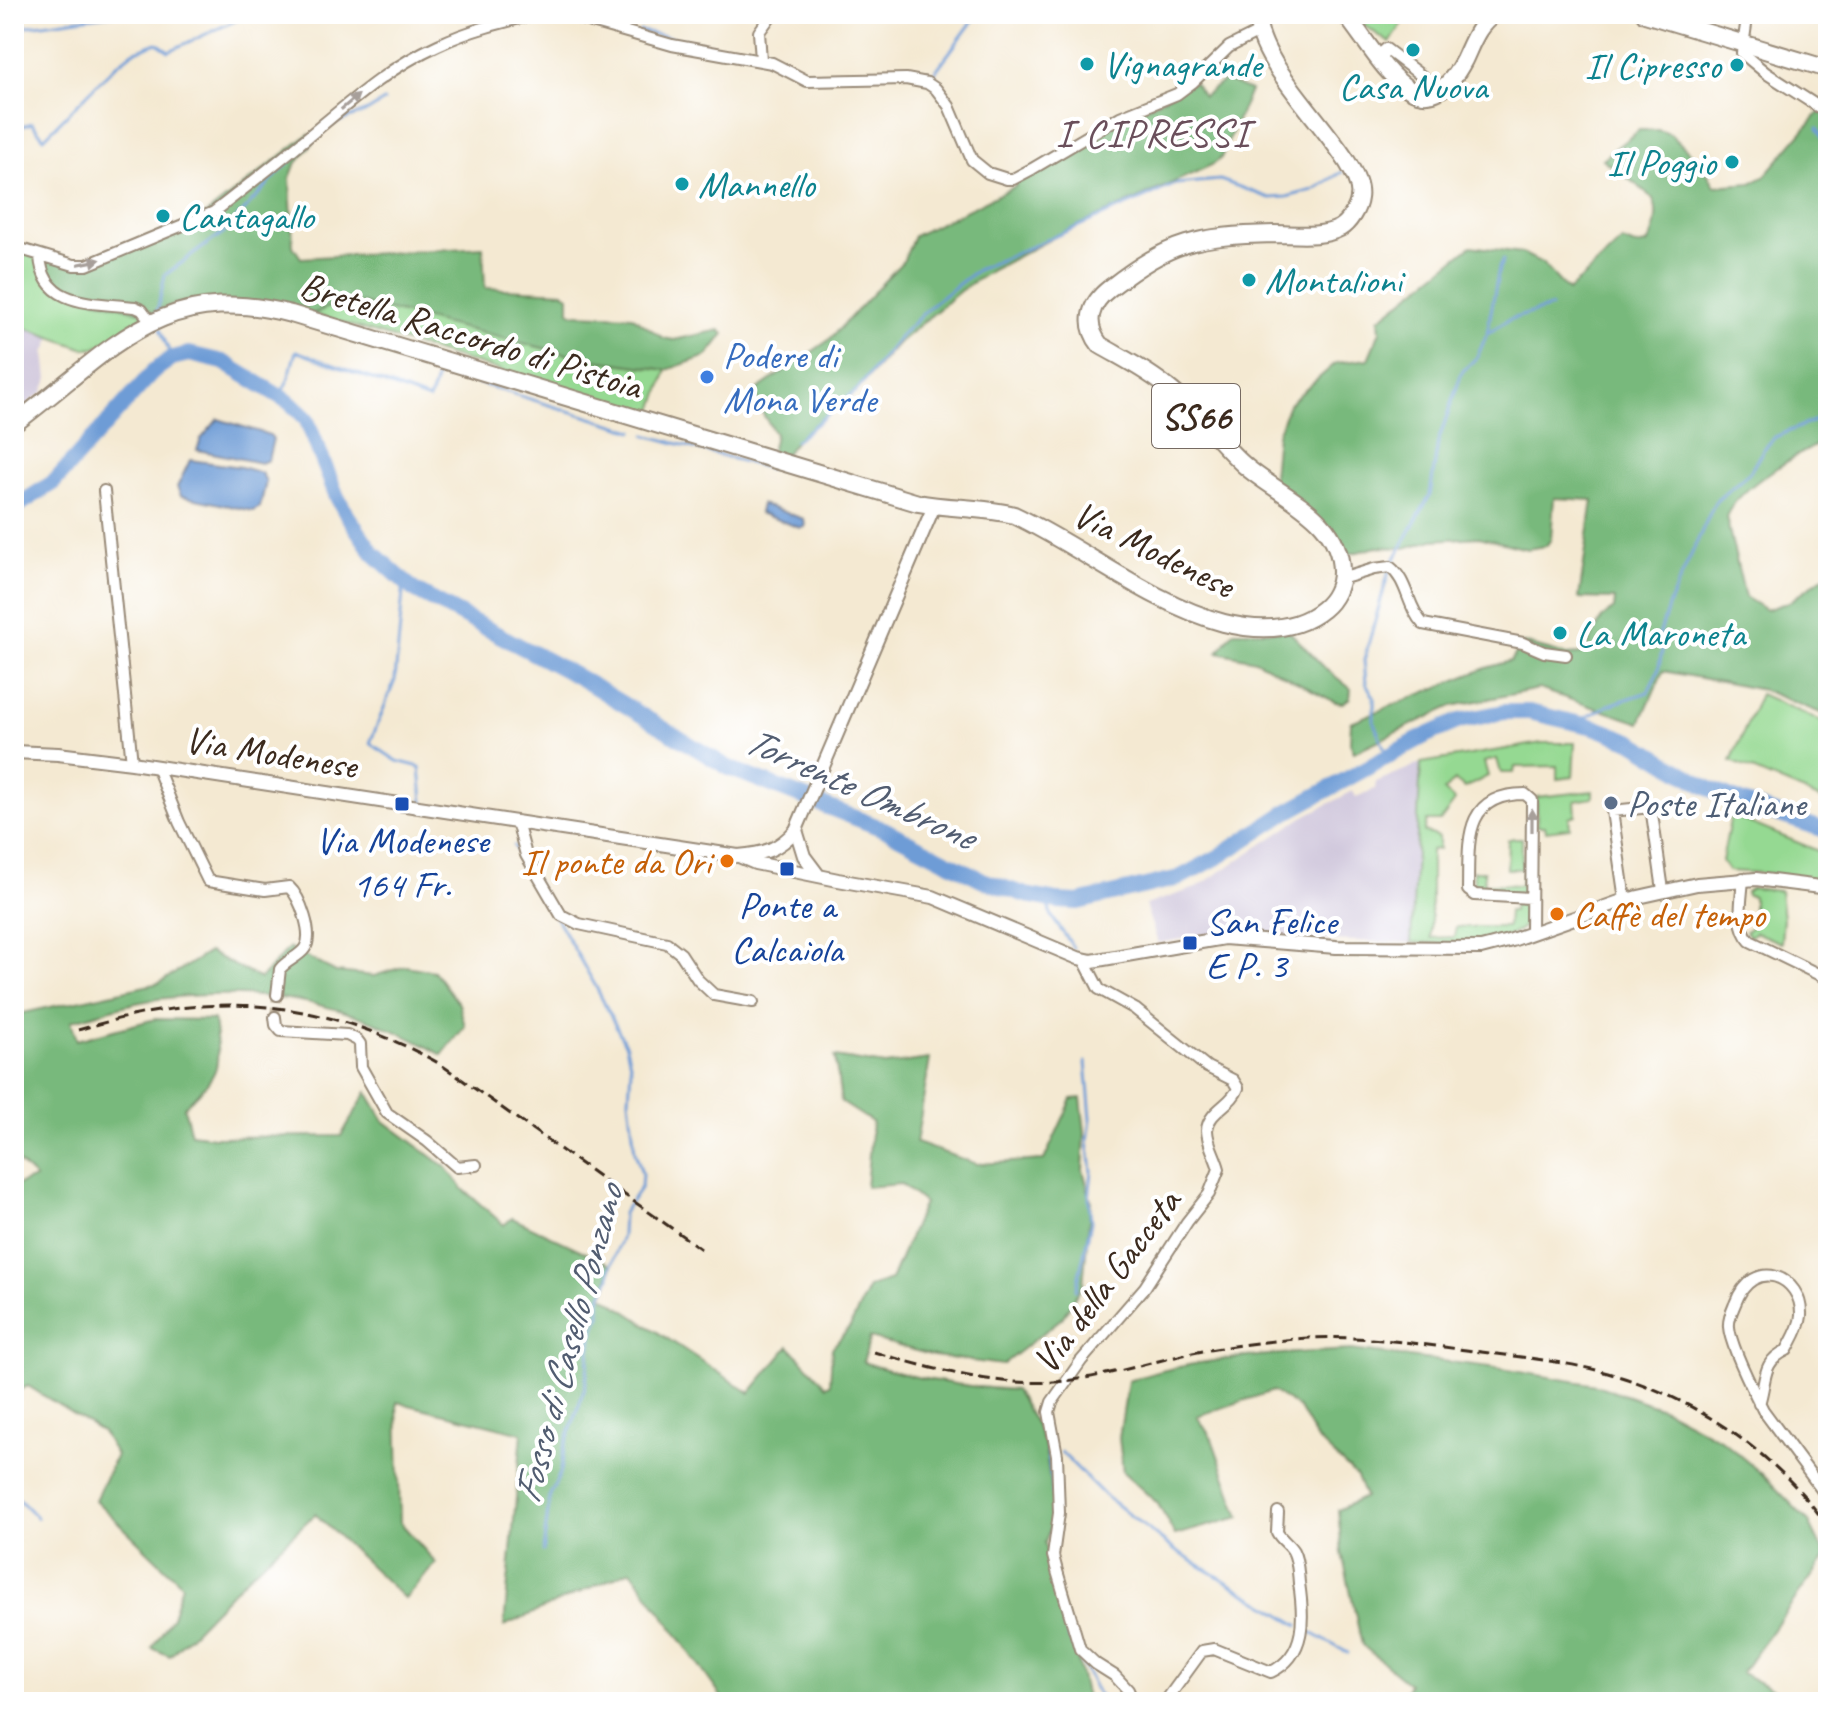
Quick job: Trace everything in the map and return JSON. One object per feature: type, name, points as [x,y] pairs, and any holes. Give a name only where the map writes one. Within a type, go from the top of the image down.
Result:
[{"type":"main road","name":"SS66","points":[[1258,14],[1259,32],[1274,62],[1353,172],[1360,196],[1354,213],[1342,227],[1320,234],[1226,235],[1163,251],[1105,292],[1093,305],[1089,320],[1092,335],[1100,345],[1166,386],[1241,462],[1319,519],[1341,556],[1341,579]]},
{"type":"main road","points":[[1345,14],[1401,86],[1420,92],[1438,90],[1455,76],[1481,26],[1495,14]]},
{"type":"main road","points":[[1645,14],[1828,69]]},
{"type":"main road","name":"Bretella Raccordo di Pistoia","points":[[14,424],[115,344],[151,322],[196,307],[236,305],[275,310],[934,506]]},
{"type":"main road","name":"Via Modenese","points":[[934,506],[984,508],[1014,515],[1168,601],[1193,613],[1241,626],[1272,628],[1307,619],[1324,608],[1337,592],[1341,579]]},
{"type":"street","points":[[14,247],[74,265],[87,265],[214,212],[366,88],[416,56],[461,35],[537,14]]},
{"type":"street","points":[[564,14],[672,45],[772,63],[812,82],[906,79],[927,83],[949,106],[972,160],[988,173],[1013,179],[1120,117],[1177,94],[1229,47],[1259,32]]},
{"type":"street","points":[[761,60],[758,33],[772,14]]},
{"type":"street","points":[[1744,14],[1745,43],[1742,53],[1766,73],[1828,113]]},
{"type":"street","points":[[1377,57],[1386,49],[1427,80]]},
{"type":"street","points":[[40,256],[46,281],[63,296],[135,307],[142,310],[151,322]]},
{"type":"street","points":[[104,491],[132,763]]},
{"type":"street","points":[[738,856],[772,851],[799,824],[934,506]]},
{"type":"street","points":[[1341,579],[1390,567],[1400,575],[1412,613],[1423,624],[1523,643],[1544,652],[1566,655]]},
{"type":"street","name":"Via Modenese","points":[[14,752],[132,763],[738,856]]},
{"type":"street","points":[[157,767],[208,881],[265,890],[289,887],[294,892],[308,942],[304,950],[280,969],[277,995]]},
{"type":"street","points":[[1531,898],[1471,894],[1468,890],[1471,827],[1486,805],[1503,795],[1525,794],[1532,800],[1531,932]]},
{"type":"street","points":[[1625,900],[1612,811],[1651,807],[1663,890]]},
{"type":"street","points":[[517,822],[526,855],[561,915],[579,924],[667,943],[681,954],[698,980],[714,995],[753,1002]]},
{"type":"street","points":[[799,824],[804,856],[819,876]]},
{"type":"street","points":[[738,856],[755,863],[933,897],[1084,960],[1224,938],[1336,947],[1466,949],[1494,946],[1625,900],[1663,890],[1743,878],[1828,888]]},
{"type":"street","points":[[1743,878],[1741,912],[1744,935],[1750,941],[1828,979]]},
{"type":"street","name":"Via della Gacceta","points":[[1084,960],[1099,989],[1135,1009],[1207,1067],[1233,1080],[1238,1088],[1235,1096],[1212,1118],[1208,1127],[1219,1169],[1214,1187],[1145,1287],[1081,1361],[1052,1402],[1049,1412],[1057,1455],[1059,1513],[1053,1556],[1057,1571],[1080,1649],[1115,1676],[1128,1690],[1133,1702]]},
{"type":"street","points":[[275,1017],[281,1031],[347,1035],[357,1040],[361,1067],[387,1113],[457,1167],[476,1165]]},
{"type":"street","points":[[1759,1404],[1768,1363],[1787,1350],[1801,1314],[1795,1292],[1778,1277],[1764,1275],[1753,1276],[1743,1286],[1729,1320],[1729,1331],[1759,1404],[1828,1498]]},
{"type":"street","points":[[1165,1702],[1202,1651],[1214,1649],[1271,1672],[1283,1667],[1298,1645],[1304,1615],[1298,1573],[1293,1549],[1277,1532],[1278,1512]]},
{"type":"shaded area","points":[[14,324],[52,337],[45,353],[48,379],[43,392],[14,414]]},
{"type":"shaded area","points":[[1421,763],[1411,943],[1298,939],[1238,930],[1158,943],[1145,905],[1196,888],[1303,817],[1353,791],[1356,797],[1375,789],[1376,782]]},
{"type":"green space","points":[[1358,14],[1402,14],[1401,26],[1390,43],[1365,26]]},
{"type":"green space","points":[[1225,80],[1250,91],[1221,158],[1214,164],[1062,233],[992,270],[960,291],[895,346],[857,390],[799,437],[780,461],[770,458],[775,434],[763,414],[755,391],[829,340],[904,260],[914,236],[1016,186],[1013,179],[1193,82],[1204,96]]},
{"type":"green space","points":[[1822,109],[1828,110],[1828,439],[1756,483],[1733,505],[1726,517],[1745,597],[1766,610],[1789,602],[1828,573],[1828,716],[1763,690],[1663,671],[1640,723],[1539,689],[1452,706],[1354,752],[1350,743],[1351,722],[1511,661],[1523,643],[1566,655],[1583,654],[1602,618],[1614,609],[1615,599],[1579,598],[1593,500],[1554,498],[1551,539],[1546,546],[1527,549],[1479,537],[1433,540],[1405,548],[1377,547],[1341,556],[1334,541],[1272,486],[1277,434],[1289,404],[1336,363],[1368,359],[1380,331],[1379,319],[1471,246],[1522,253],[1542,263],[1568,291],[1622,241],[1635,246],[1647,244],[1655,223],[1653,200],[1602,159],[1639,130],[1658,130],[1670,134],[1701,163],[1715,186],[1751,183],[1764,177]]},
{"type":"green space","points":[[309,134],[313,143],[295,165],[290,178],[293,246],[301,258],[483,247],[485,288],[563,292],[569,296],[569,311],[574,314],[632,316],[663,338],[674,340],[720,330],[724,334],[707,356],[667,370],[587,359],[346,299],[313,314],[206,300],[173,305],[147,314],[53,287],[42,257],[90,263],[200,219]]},
{"type":"green space","points":[[14,247],[147,314],[96,348],[85,349],[14,324]]},
{"type":"green space","points":[[346,299],[587,359],[667,370],[651,416],[313,314]]},
{"type":"green space","points":[[1234,631],[1289,631],[1325,668],[1351,689],[1350,698],[1343,703],[1335,702],[1255,660],[1218,652]]},
{"type":"green space","points":[[1760,694],[1828,724],[1828,802],[1731,761]]},
{"type":"green space","points":[[1542,743],[1575,743],[1573,777],[1557,779],[1557,766],[1515,767],[1514,773],[1501,773],[1497,759],[1484,762],[1488,776],[1465,788],[1454,780],[1444,791],[1455,801],[1440,821],[1427,821],[1424,832],[1439,837],[1439,849],[1431,850],[1431,938],[1454,937],[1456,927],[1507,927],[1508,911],[1513,911],[1514,902],[1526,907],[1523,927],[1513,934],[1485,942],[1411,943],[1421,763]]},
{"type":"green space","points":[[1593,791],[1593,798],[1575,801],[1576,815],[1569,817],[1570,828],[1546,831],[1545,826],[1537,826],[1537,797]]},
{"type":"green space","points":[[1731,815],[1828,855],[1828,882],[1729,871],[1722,861]]},
{"type":"green space","points":[[1522,838],[1522,869],[1507,869],[1508,840]]},
{"type":"green space","points":[[1473,871],[1484,871],[1484,884],[1521,885],[1522,874],[1528,873],[1526,890],[1522,893],[1475,892]]},
{"type":"green space","points":[[1752,888],[1780,891],[1783,919],[1781,943],[1755,932],[1750,937],[1746,931],[1753,926],[1753,896],[1746,892]]},
{"type":"green space","points":[[289,948],[336,972],[374,976],[406,966],[434,971],[459,1004],[465,1026],[442,1055],[409,1037],[343,1011],[276,997],[205,995],[143,1002],[71,1021],[77,1040],[155,1019],[214,1020],[216,1069],[206,1085],[184,1107],[191,1134],[214,1137],[341,1136],[367,1092],[384,1121],[447,1168],[463,1189],[504,1225],[512,1218],[612,1265],[603,1296],[750,1393],[789,1346],[826,1386],[830,1384],[832,1348],[850,1327],[869,1287],[891,1280],[924,1203],[901,1184],[866,1187],[872,1122],[841,1102],[835,1057],[885,1065],[930,1059],[916,1143],[977,1164],[1044,1160],[1072,1099],[1081,1098],[1085,1132],[1083,1170],[1091,1200],[1083,1284],[1062,1318],[1002,1365],[934,1356],[870,1338],[863,1362],[938,1381],[1015,1390],[1045,1447],[1055,1513],[1045,1543],[1051,1577],[1069,1624],[1087,1702],[725,1702],[631,1570],[504,1626],[522,1433],[397,1402],[400,1522],[436,1563],[405,1599],[315,1514],[246,1578],[170,1656],[152,1648],[172,1617],[182,1584],[95,1500],[116,1455],[102,1432],[28,1386],[14,1393],[14,1186],[35,1178],[14,1158],[14,1015],[159,983],[209,952],[260,979]]},
{"type":"green space","points":[[1351,1350],[1490,1367],[1596,1385],[1662,1408],[1720,1439],[1762,1474],[1809,1522],[1826,1557],[1741,1673],[1797,1702],[1401,1702],[1409,1684],[1362,1645],[1342,1553],[1338,1510],[1365,1497],[1357,1477],[1316,1438],[1299,1408],[1273,1391],[1197,1416],[1212,1439],[1240,1517],[1175,1535],[1158,1504],[1123,1472],[1119,1438],[1128,1381],[1210,1361]]},
{"type":"water","points":[[218,419],[270,435],[273,439],[268,460],[261,463],[197,450],[201,439]]},
{"type":"water","points":[[190,460],[262,473],[266,482],[260,507],[253,511],[181,496],[177,487]]},
{"type":"water","points":[[761,504],[804,519],[805,527],[800,528],[759,513]]},
{"type":"waterway","points":[[14,28],[114,14]]},
{"type":"waterway","points":[[14,129],[32,123],[44,138],[133,52],[157,43],[169,51],[250,14]]},
{"type":"waterway","points":[[927,79],[978,14]]},
{"type":"waterway","points":[[640,31],[742,52]]},
{"type":"waterway","points":[[329,125],[368,111],[384,101]]},
{"type":"waterway","points":[[1818,128],[1828,149]]},
{"type":"waterway","points":[[157,312],[165,275],[224,232],[287,164],[324,130]]},
{"type":"waterway","points":[[795,441],[857,390],[903,333],[935,302],[977,270],[1176,184],[1220,180],[1270,198],[1287,197],[1313,190],[1342,172]]},
{"type":"waterway","points":[[1487,334],[1503,260]]},
{"type":"waterway","points":[[1392,564],[1430,495],[1438,442],[1462,372],[1477,357],[1487,334],[1508,320],[1551,307]]},
{"type":"waterway","points":[[160,329],[172,358]]},
{"type":"waterway","points":[[288,380],[296,351],[429,400],[439,371],[634,431]]},
{"type":"waterway","name":"Torrente Ombrone","points":[[14,508],[54,482],[154,371],[172,358],[189,354],[223,362],[289,402],[306,418],[347,515],[373,553],[414,590],[580,678],[729,768],[886,830],[985,881],[1026,895],[1057,901],[1078,902],[1179,878],[1220,856],[1287,812],[1423,737],[1459,721],[1504,712],[1529,712],[1594,727],[1631,741],[1706,787],[1743,803],[1828,831]]},
{"type":"waterway","points":[[280,396],[287,382]]},
{"type":"waterway","points":[[1579,721],[1609,705],[1648,692],[1658,671],[1662,651],[1659,636],[1669,604],[1715,502],[1750,472],[1775,437],[1828,415]]},
{"type":"waterway","points":[[646,435],[770,469],[774,466]]},
{"type":"waterway","points":[[1388,757],[1374,723],[1374,697],[1366,683],[1364,660],[1389,571]]},
{"type":"waterway","name":"Fosso di Casello Ponzano","points":[[404,581],[395,680],[370,743],[397,761],[420,767],[423,803]]},
{"type":"waterway","name":"Fosso di Casello Ponzano","points":[[514,846],[595,985],[626,1046],[631,1068],[629,1099],[635,1152],[642,1173],[641,1187],[623,1213],[622,1236],[610,1269],[610,1278],[600,1299],[600,1315],[592,1336],[585,1388],[564,1448],[561,1471],[550,1495],[543,1551]]},
{"type":"waterway","points":[[1048,899],[1054,919],[1073,948]]},
{"type":"waterway","points":[[1076,1290],[1091,1222],[1089,1199],[1092,1171],[1088,1141],[1091,1118],[1086,1062]]},
{"type":"waterway","points":[[1047,1444],[1053,1496]]},
{"type":"waterway","points":[[1061,1452],[1104,1495],[1177,1552],[1299,1625]]},
{"type":"waterway","points":[[14,1494],[37,1518]]},
{"type":"waterway","points":[[1051,1536],[1054,1507]]},
{"type":"waterway","points":[[1049,1559],[1051,1579],[1068,1635],[1102,1702]]},
{"type":"waterway","points":[[1306,1630],[1348,1653]]},
{"type":"tunnel","points":[[275,1017],[277,995]]},
{"type":"railway","points":[[78,1030],[126,1017],[218,1005],[263,1006],[351,1024],[395,1041],[440,1064],[701,1249]]},
{"type":"railway","points":[[874,1352],[963,1375],[1030,1383],[1086,1378],[1208,1350],[1308,1338],[1398,1341],[1563,1363],[1651,1388],[1709,1417],[1763,1456],[1787,1478],[1828,1527]]},
{"type":"place","name":"Casa Nuova","points":[[1413,50]]},
{"type":"place","name":"Vignagrande","points":[[1087,64]]},
{"type":"place","name":"Il Cipresso","points":[[1737,65]]},
{"type":"place","name":"Il Poggio","points":[[1732,162]]},
{"type":"place","name":"Mannello","points":[[682,184]]},
{"type":"place","name":"Cantagallo","points":[[163,216]]},
{"type":"place","name":"Montalioni","points":[[1249,280]]},
{"type":"place","name":"Podere di Mona Verde","points":[[707,377]]},
{"type":"place","name":"La Maroneta","points":[[1560,633]]},
{"type":"place","name":"Poste Italiane","points":[[1611,803]]},
{"type":"place","name":"Via Modenese 164 Fr.","points":[[402,804]]},
{"type":"place","name":"Il ponte da Ori","points":[[727,861]]},
{"type":"place","name":"Ponte a Calcaiola","points":[[787,869]]},
{"type":"place","name":"Caffè del tempo","points":[[1557,914]]},
{"type":"place","name":"San Felice E P. 3","points":[[1190,943]]},
{"type":"district","name":"I CIPRESSI","points":[[1153,132]]}]
